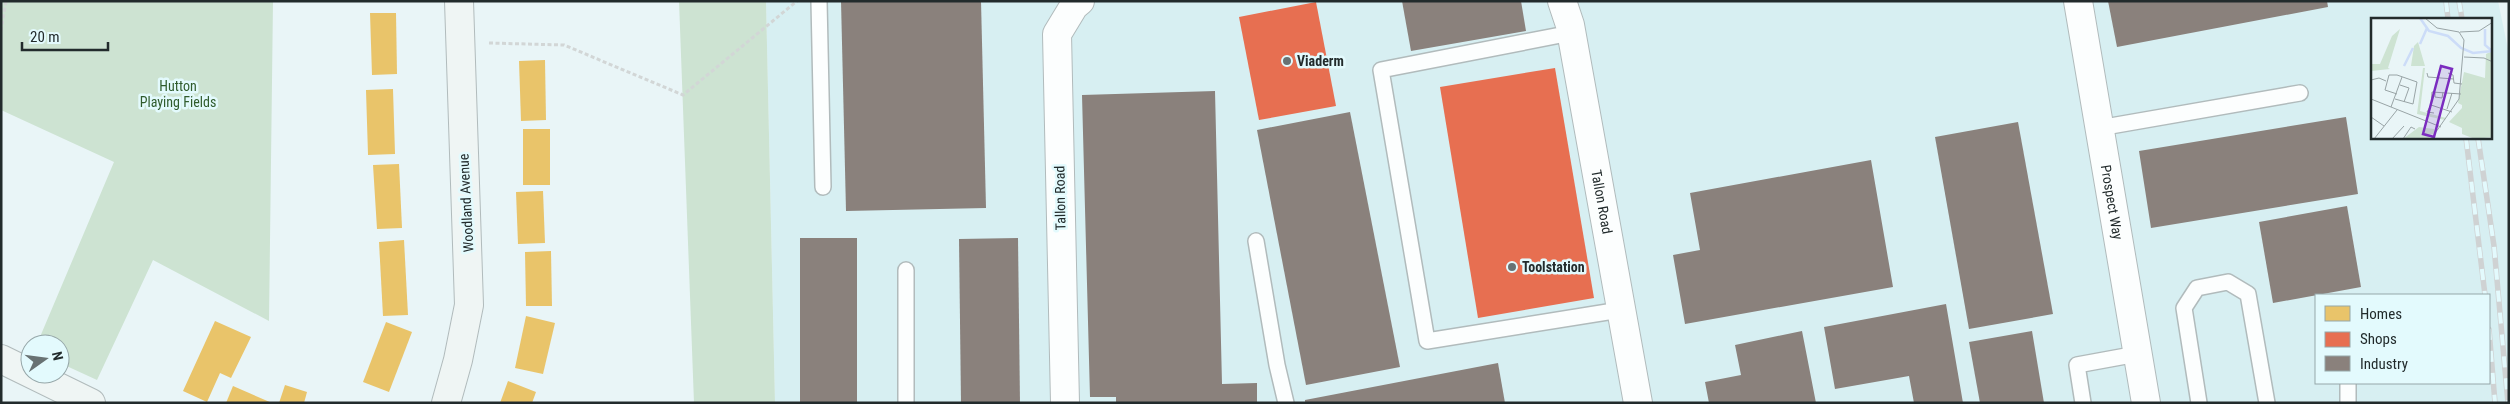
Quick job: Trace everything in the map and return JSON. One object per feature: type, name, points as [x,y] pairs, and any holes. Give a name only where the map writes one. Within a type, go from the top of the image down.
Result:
[{"type":"street","name":"Woodland Avenue","points":[[446,403],[458,360],[469,305],[459,1]]},
{"type":"street","name":"Tallon Road","points":[[1562,1],[1571,33],[1638,403]]},
{"type":"street","name":"Prospect Way","points":[[2078,1],[2146,403]]},
{"type":"street","name":"Tallon Road","points":[[1065,403],[1057,34],[1075,3]]},
{"type":"street","points":[[1,360],[91,403]]},
{"type":"lane","points":[[819,1],[823,187]]},
{"type":"lane","points":[[1571,33],[1380,70],[1427,341],[1620,310]]},
{"type":"lane","points":[[2099,128],[2300,93]]},
{"type":"lane","points":[[1256,240],[1277,365],[1286,403]]},
{"type":"lane","points":[[906,270],[906,403]]},
{"type":"lane","points":[[2199,403],[2184,308],[2197,288],[2228,282],[2248,294],[2267,403]]},
{"type":"lane","points":[[2083,403],[2077,365],[2137,354]]},
{"type":"lane","points":[[2348,384],[2348,403]]},
{"type":"path","points":[[1,31],[6,1]]},
{"type":"path","points":[[459,42],[564,45],[683,95],[797,1]]},
{"type":"shaded area","points":[[766,1],[2498,1],[2509,54],[2509,403],[775,403]]},
{"type":"green space","name":"Hutton Playing Fields","points":[[1,1],[273,1],[269,321],[153,260],[97,380],[70,368],[70,334],[41,334],[114,162],[1,110]]},
{"type":"green space","points":[[679,1],[766,1],[775,403],[694,403]]},
{"type":"building: Homes","points":[[370,13],[396,13],[397,74],[372,75]]},
{"type":"building: Homes","points":[[545,60],[546,120],[521,121],[519,61]]},
{"type":"building: Homes","points":[[393,89],[395,154],[368,155],[366,90]]},
{"type":"building: Homes","points":[[523,129],[550,129],[550,185],[523,185]]},
{"type":"building: Homes","points":[[399,164],[402,228],[377,229],[373,165]]},
{"type":"building: Homes","points":[[543,191],[545,243],[518,244],[516,192]]},
{"type":"building: Homes","points":[[404,240],[408,315],[383,316],[379,242]]},
{"type":"building: Homes","points":[[551,251],[552,306],[526,306],[525,252]]},
{"type":"building: Homes","points":[[526,316],[555,323],[543,374],[515,368]]},
{"type":"building: Homes","points":[[215,321],[251,337],[231,378],[220,373],[207,402],[183,391]]},
{"type":"building: Homes","points":[[386,322],[412,332],[389,392],[363,382]]},
{"type":"building: Homes","points":[[508,381],[536,392],[532,403],[500,403]]},
{"type":"building: Homes","points":[[285,385],[307,392],[304,403],[279,403]]},
{"type":"building: Homes","points":[[233,386],[272,403],[226,403]]},
{"type":"building: Shops","name":"Viaderm","points":[[1316,2],[1336,106],[1259,120],[1239,17]]},
{"type":"building: Shops","points":[[1555,68],[1594,298],[1478,318],[1440,87]]},
{"type":"building: Industry","points":[[841,1],[981,1],[986,208],[846,211]]},
{"type":"building: Industry","points":[[1402,1],[1521,1],[1526,31],[1411,51]]},
{"type":"building: Industry","points":[[2108,1],[2327,1],[2328,7],[2117,47]]},
{"type":"building: Industry","points":[[1215,91],[1222,384],[1257,383],[1257,403],[1116,403],[1116,397],[1090,397],[1082,95]]},
{"type":"building: Industry","points":[[1350,112],[1400,367],[1306,385],[1257,130]]},
{"type":"building: Industry","points":[[2346,117],[2358,194],[2151,228],[2139,151]]},
{"type":"building: Industry","points":[[2018,122],[2053,314],[1969,329],[1935,137]]},
{"type":"building: Industry","points":[[1871,160],[1893,287],[1685,324],[1673,255],[1700,250],[1690,193]]},
{"type":"building: Industry","points":[[2347,206],[2361,287],[2273,303],[2259,222]]},
{"type":"building: Industry","points":[[800,238],[857,238],[857,403],[800,403]]},
{"type":"building: Industry","points":[[1018,238],[1020,403],[961,403],[959,239]]},
{"type":"building: Industry","points":[[1946,304],[1963,403],[1914,403],[1909,376],[1835,389],[1824,327]]},
{"type":"building: Industry","points":[[1802,331],[1816,403],[1709,403],[1705,382],[1741,375],[1735,345]]},
{"type":"building: Industry","points":[[2032,331],[2044,403],[1980,403],[1969,342]]},
{"type":"building: Industry","points":[[1498,363],[1505,403],[1305,403],[1305,400]]},
{"type":"railway","points":[[2446,1],[2448,18]]},
{"type":"railway","points":[[2459,1],[2462,18]]},
{"type":"railway","points":[[2466,139],[2485,294]]},
{"type":"railway","points":[[2478,139],[2494,246],[2508,403]]},
{"type":"railway","points":[[2490,341],[2495,403]]},
{"type":"place","name":"Viaderm","points":[[1287,61]]},
{"type":"place","name":"Toolstation","points":[[1512,267]]}]
